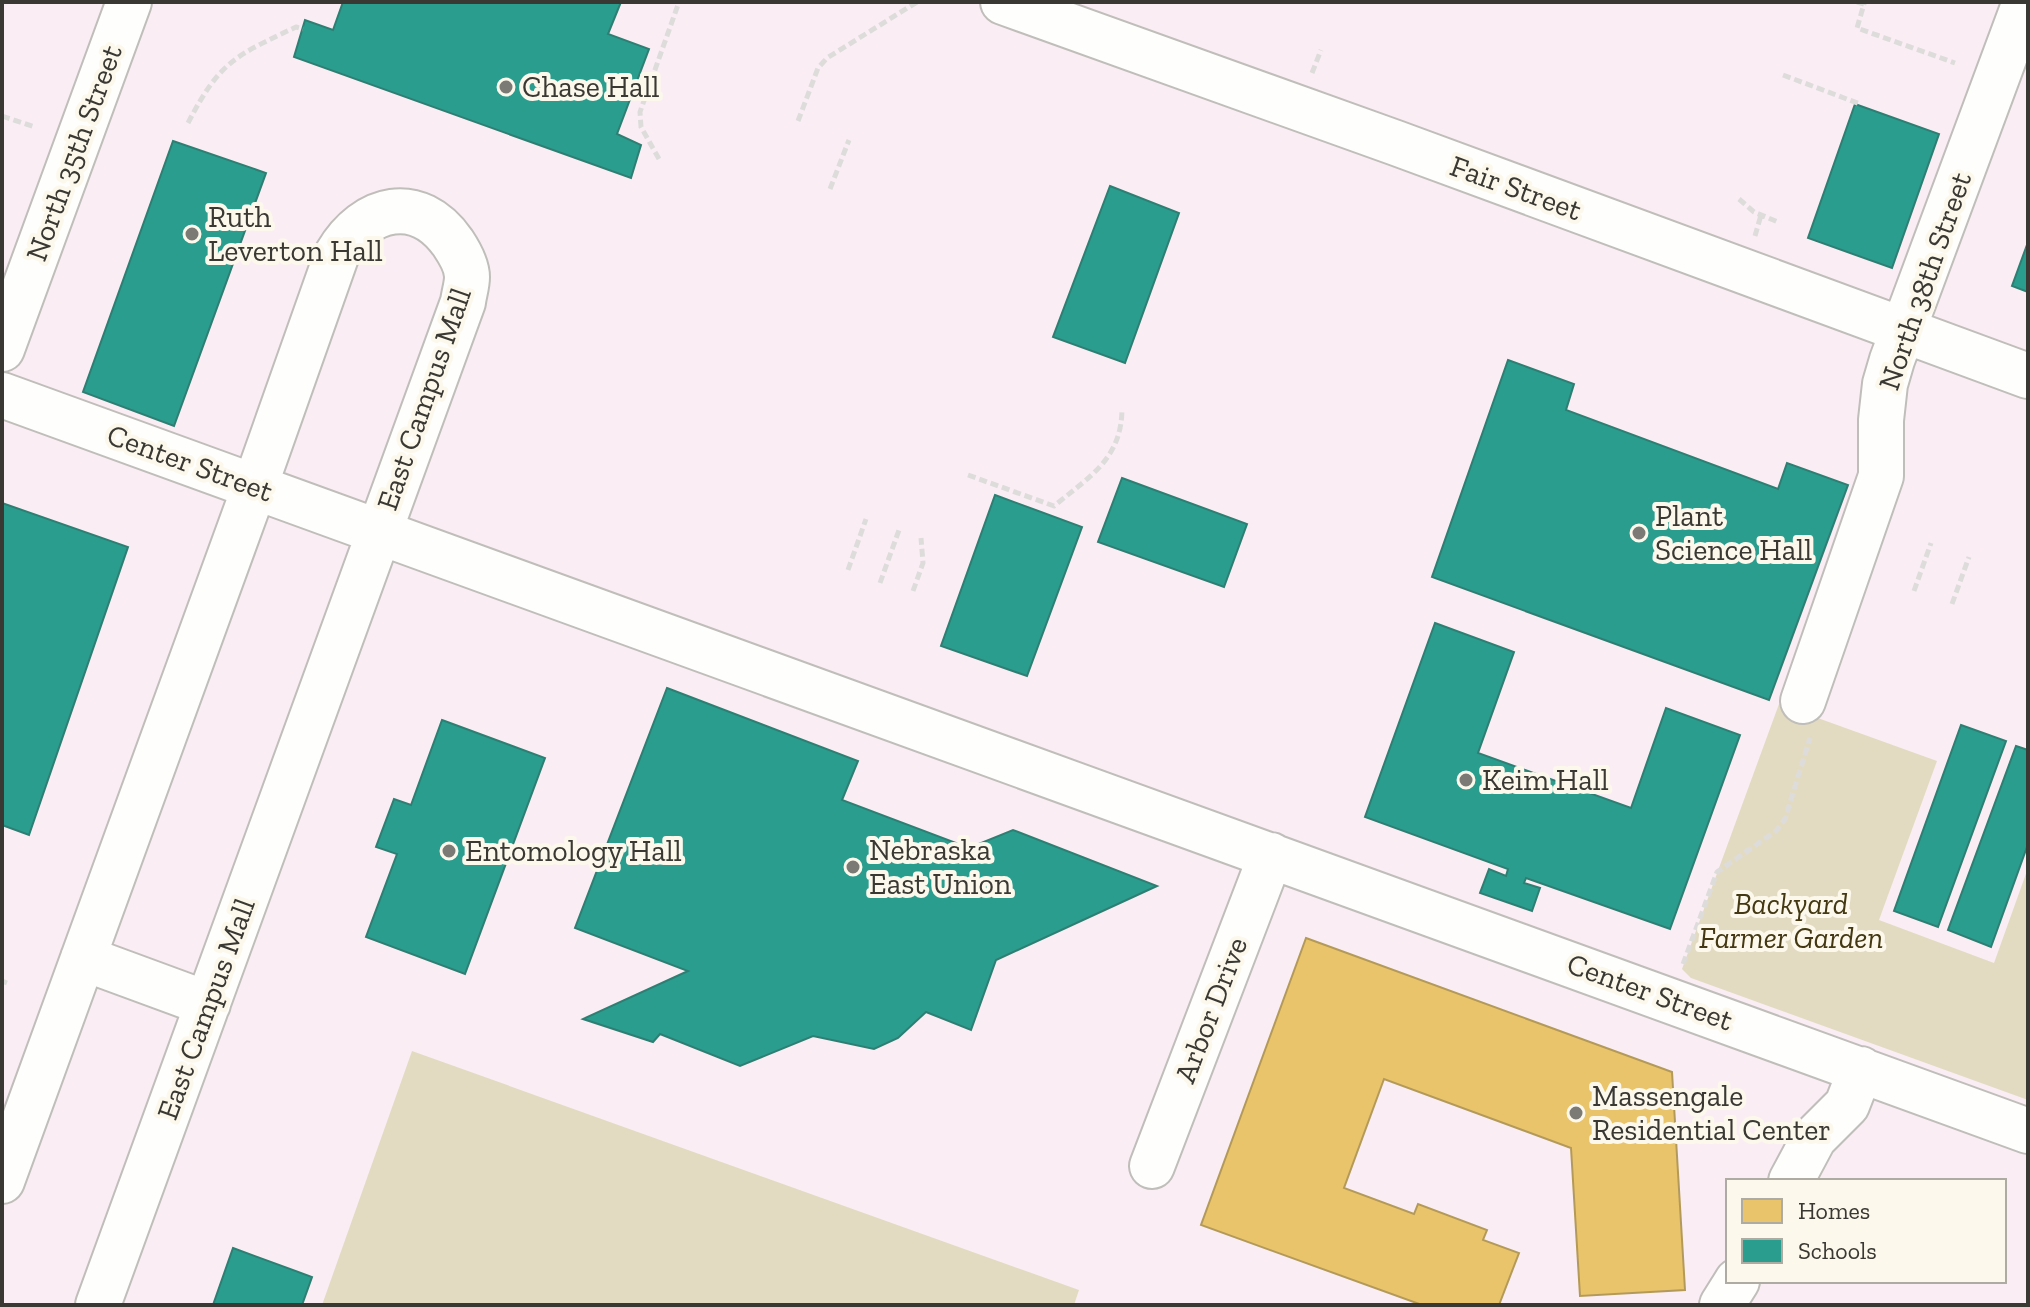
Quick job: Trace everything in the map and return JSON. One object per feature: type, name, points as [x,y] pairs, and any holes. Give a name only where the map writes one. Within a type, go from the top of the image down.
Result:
[{"type":"street","name":"North 35th Street","points":[[2,349],[129,2]]},
{"type":"street","name":"Fair Street","points":[[1003,2],[1081,15],[1396,143],[2028,376]]},
{"type":"street","name":"North 38th Street","points":[[1807,718],[1881,476],[1881,420],[1885,384],[2025,2]]},
{"type":"street","name":"East Campus Mall","points":[[2,1181],[337,254],[358,226],[380,213],[403,211],[423,215],[445,232],[460,254],[467,276],[463,302],[98,1305]]},
{"type":"street","name":"Center Street","points":[[2,395],[2028,1131]]},
{"type":"street","name":"Arbor Drive","points":[[1152,1166],[1271,855]]},
{"type":"street","points":[[83,958],[208,1004]]},
{"type":"street","points":[[1792,1179],[1814,1138],[1847,1105],[1861,1069]]},
{"type":"street","points":[[1722,1305],[1736,1283]]},
{"type":"path","points":[[659,159],[641,127],[640,112],[679,2]]},
{"type":"path","points":[[798,121],[818,68],[827,58],[917,2]]},
{"type":"path","points":[[1857,2],[1864,4],[1857,28],[1955,63]]},
{"type":"path","points":[[188,123],[217,73],[241,53],[296,27],[303,29]]},
{"type":"path","points":[[1308,82],[1321,50]]},
{"type":"path","points":[[1783,75],[1860,104]]},
{"type":"path","points":[[2,116],[35,127]]},
{"type":"path","points":[[830,189],[849,140]]},
{"type":"path","points":[[1739,199],[1754,212],[1778,222]]},
{"type":"path","points":[[1758,225],[1761,215]]},
{"type":"path","points":[[968,475],[1054,506],[1098,470],[1110,456],[1117,440],[1122,408]]},
{"type":"path","points":[[848,570],[866,519]]},
{"type":"path","points":[[880,583],[899,530]]},
{"type":"path","points":[[913,591],[923,563],[921,538]]},
{"type":"path","points":[[1914,591],[1931,543]]},
{"type":"path","points":[[1952,604],[1969,557]]},
{"type":"path","points":[[1682,966],[1717,872],[1776,831],[1785,819],[1807,718]]},
{"type":"shaded area","points":[[2,2],[2028,2],[2028,1305],[2,1305]]},
{"type":"green space","name":"Backyard Farmer Garden","points":[[1779,704],[1937,761],[1879,920],[1994,963],[2028,868],[2028,1100],[1691,978],[1682,969]]},
{"type":"green space","points":[[412,1051],[1079,1290],[1074,1305],[322,1305]]},
{"type":"building: Homes","name":"Massengale Residential Center","points":[[1306,938],[1672,1072],[1685,1290],[1580,1296],[1571,1148],[1384,1079],[1344,1188],[1414,1214],[1418,1204],[1487,1230],[1483,1240],[1519,1253],[1499,1305],[1422,1305],[1201,1225]]},
{"type":"building: Schools","name":"Chase Hall","points":[[343,2],[621,2],[608,34],[649,49],[617,134],[641,145],[631,178],[294,57],[305,20],[333,30]]},
{"type":"building: Schools","points":[[1855,104],[1939,134],[1892,268],[1808,238]]},
{"type":"building: Schools","name":"Ruth Leverton Hall","points":[[173,141],[266,173],[174,426],[83,392]]},
{"type":"building: Schools","points":[[1110,186],[1179,213],[1125,363],[1053,337]]},
{"type":"building: Schools","points":[[2028,242],[2028,292],[2012,286]]},
{"type":"building: Schools","name":"Plant Science Hall","points":[[1508,360],[1574,384],[1566,410],[1778,489],[1787,463],[1848,485],[1769,700],[1432,577]]},
{"type":"building: Schools","points":[[1122,478],[1247,524],[1224,587],[1098,542]]},
{"type":"building: Schools","points":[[995,495],[1082,527],[1027,676],[941,646]]},
{"type":"building: Schools","points":[[2,503],[128,547],[29,835],[2,825]]},
{"type":"building: Schools","name":"Keim Hall","points":[[1435,623],[1514,652],[1478,753],[1631,808],[1666,708],[1740,735],[1670,929],[1526,878],[1524,883],[1540,888],[1532,911],[1480,893],[1489,869],[1506,876],[1508,869],[1365,817]]},
{"type":"building: Schools","name":"Nebraska East Union","points":[[667,688],[858,761],[842,800],[969,848],[1013,830],[1157,886],[996,960],[971,1030],[926,1012],[898,1038],[874,1049],[813,1036],[740,1066],[660,1034],[653,1042],[583,1019],[688,971],[575,928]]},
{"type":"building: Schools","name":"Entomology Hall","points":[[442,720],[545,758],[465,974],[366,937],[397,854],[376,847],[394,799],[411,805]]},
{"type":"building: Schools","points":[[1961,725],[2006,741],[1938,927],[1894,911]]},
{"type":"building: Schools","points":[[2016,746],[2028,750],[2028,844],[1991,947],[1948,930]]},
{"type":"building: Schools","points":[[233,1248],[312,1277],[302,1305],[213,1305]]},
{"type":"place","name":"Chase Hall","points":[[506,87]]},
{"type":"place","name":"Ruth Leverton Hall","points":[[192,234]]},
{"type":"place","name":"Plant Science Hall","points":[[1639,533]]},
{"type":"place","name":"Keim Hall","points":[[1466,780]]},
{"type":"place","name":"Entomology Hall","points":[[449,851]]},
{"type":"place","name":"Nebraska East Union","points":[[853,867]]},
{"type":"place","name":"Massengale Residential Center","points":[[1576,1113]]}]
